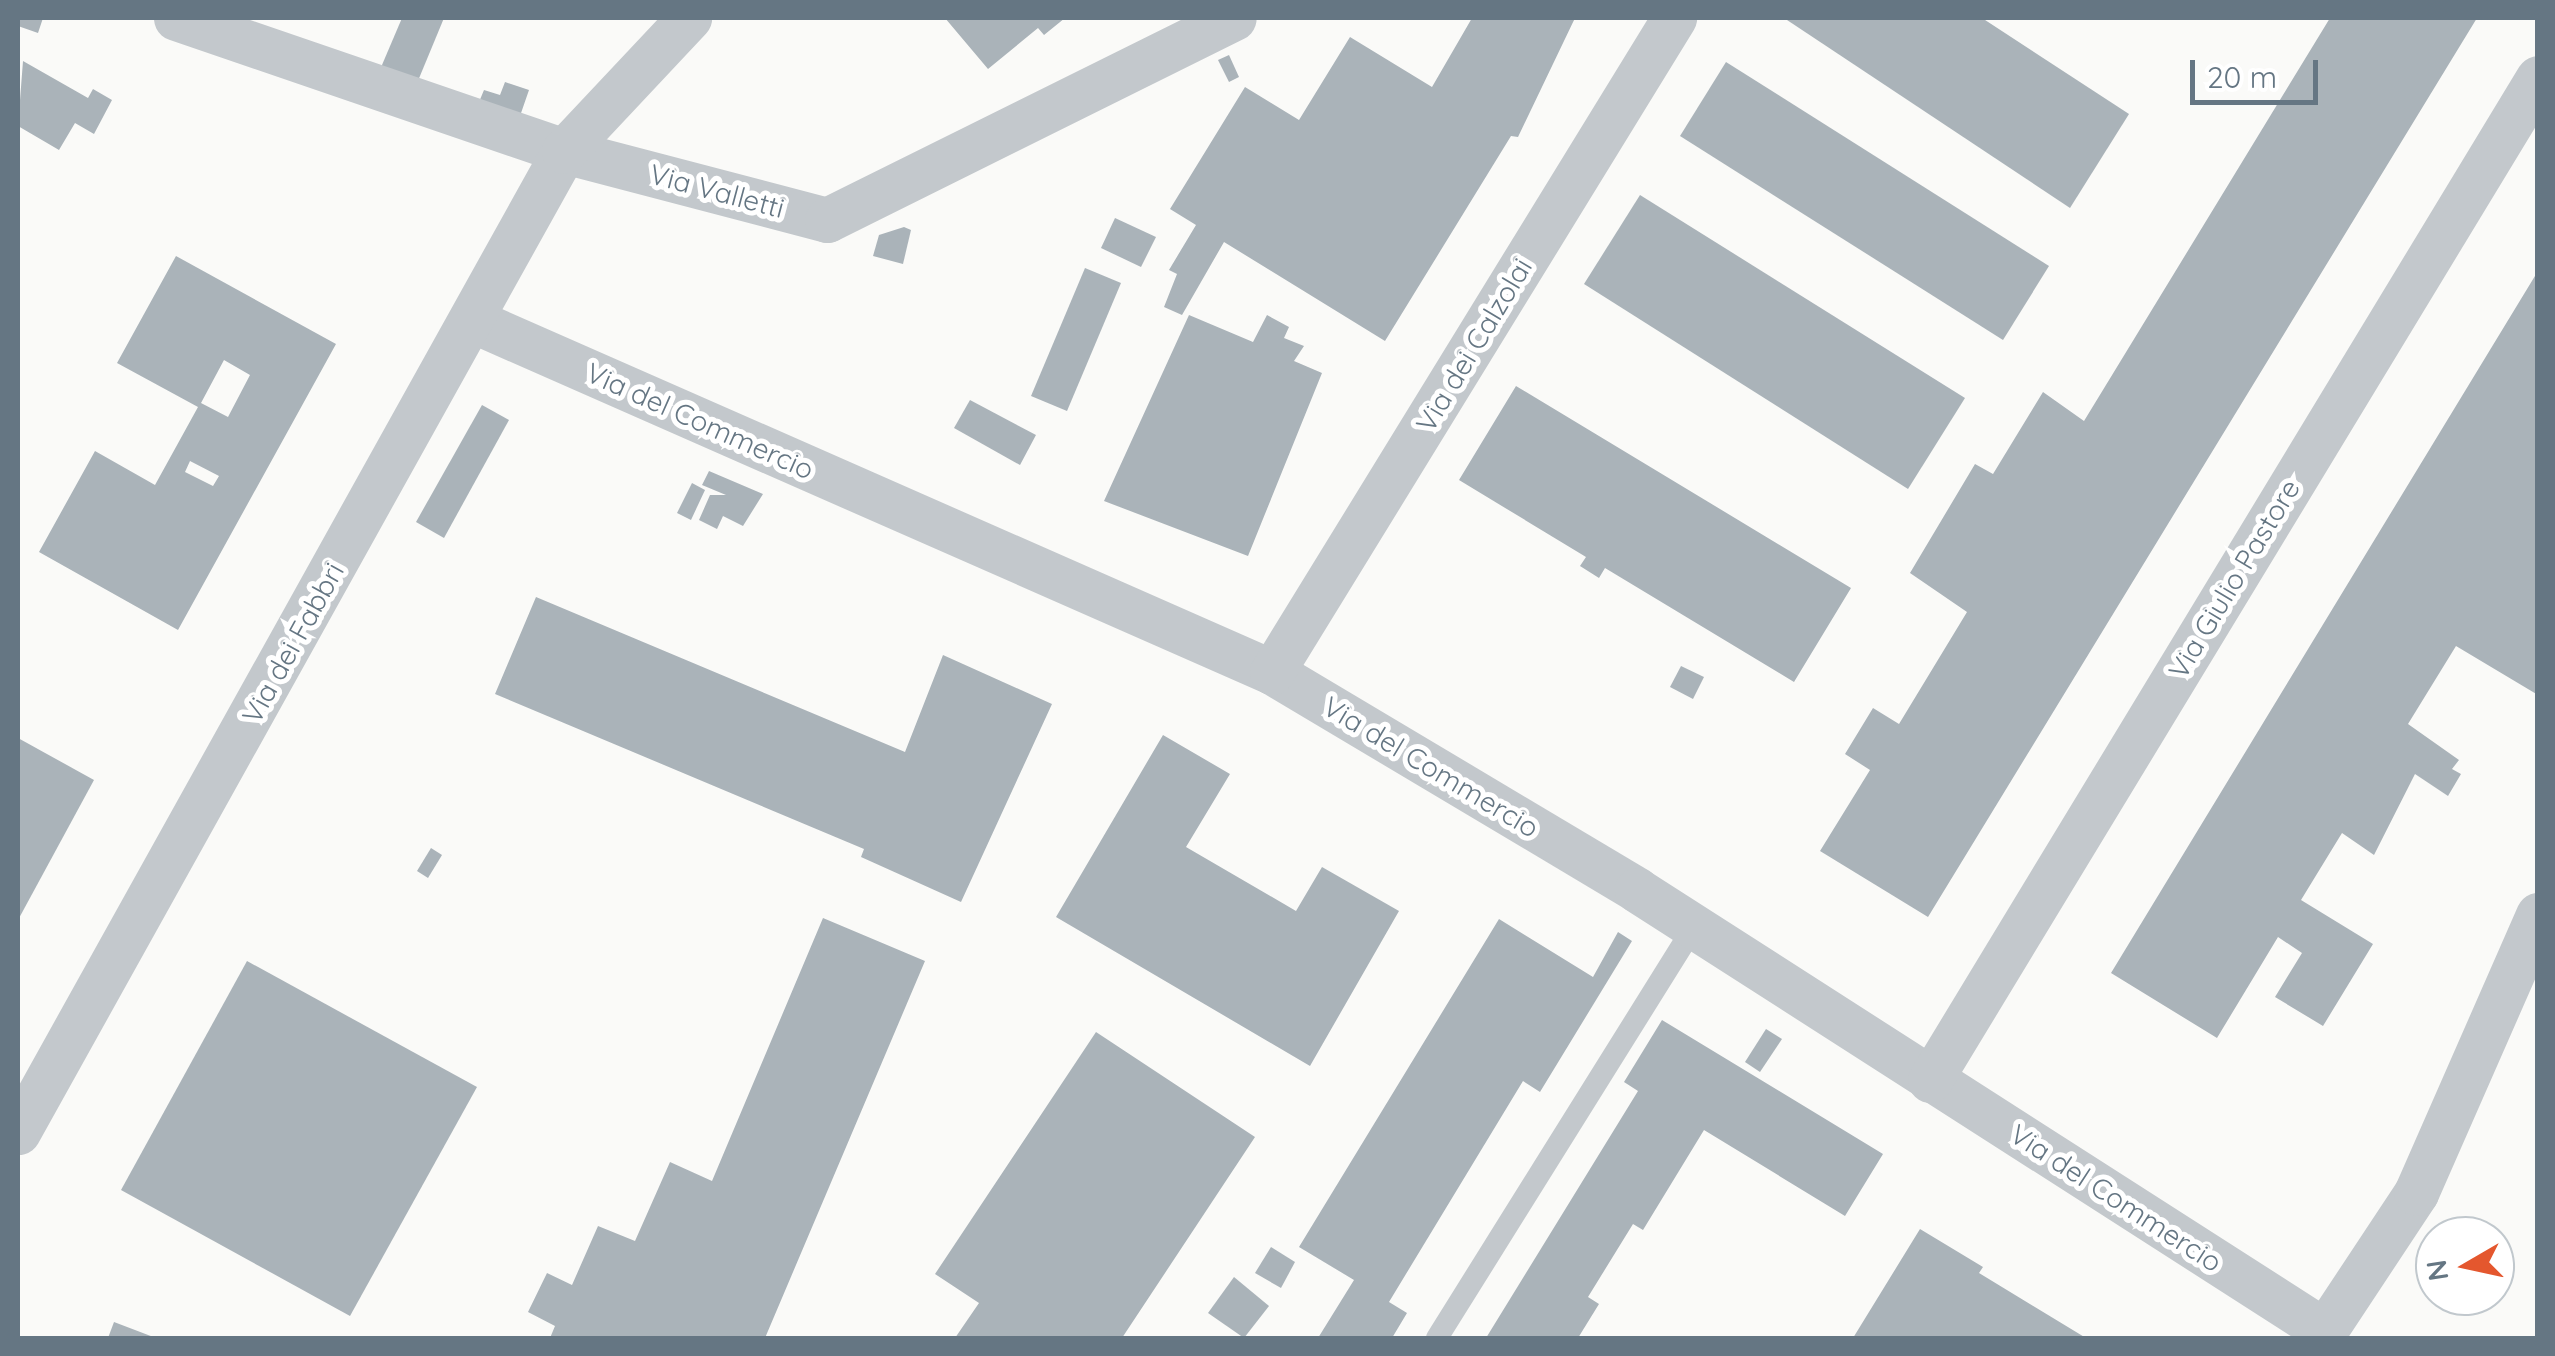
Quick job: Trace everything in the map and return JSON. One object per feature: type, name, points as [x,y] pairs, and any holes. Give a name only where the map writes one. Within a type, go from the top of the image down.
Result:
[{"type":"street","name":"Via dei Fabbri","points":[[18,1132],[474,321],[564,151],[689,18]]},
{"type":"street","name":"Via Valletti","points":[[199,21],[564,151],[827,220],[1234,18]]},
{"type":"street","name":"Via dei Calzolai","points":[[1272,672],[1674,18]]},
{"type":"street","name":"Via Giulio Pastore","points":[[1930,1080],[2538,78]]},
{"type":"street","name":"Via del Commercio","points":[[474,321],[1272,672],[1694,926],[2322,1335]]},
{"type":"street","points":[[2322,1335],[2416,1193],[2538,915]]},
{"type":"lane","points":[[1437,1338],[1694,926]]},
{"type":"building","points":[[18,18],[43,18],[38,33],[18,26]]},
{"type":"building","points":[[402,18],[444,18],[415,88],[379,72]]},
{"type":"building","points":[[945,18],[1065,18],[1044,35],[1038,28],[988,69]]},
{"type":"building","points":[[1472,18],[1575,18],[1518,137],[1511,136],[1385,341],[1224,242],[1182,315],[1164,307],[1177,274],[1169,270],[1196,225],[1170,209],[1245,87],[1299,120],[1350,37],[1432,87]]},
{"type":"building","points":[[1784,18],[1982,18],[2129,114],[2070,208]]},
{"type":"building","points":[[2330,18],[2477,18],[1928,917],[1820,851],[1870,770],[1845,754],[1873,708],[1899,724],[1967,612],[1910,573],[1975,464],[1993,474],[2043,392],[2084,421]]},
{"type":"building","points":[[1229,55],[1239,77],[1229,82],[1218,60]]},
{"type":"building","points":[[23,61],[88,98],[93,89],[112,100],[94,134],[75,123],[59,150],[18,126]]},
{"type":"building","points":[[1726,62],[2049,266],[2003,340],[1680,136]]},
{"type":"building","points":[[505,82],[529,90],[520,116],[479,102],[484,90],[500,95]]},
{"type":"building","points":[[1640,195],[1965,398],[1908,489],[1584,284]]},
{"type":"building","points":[[1115,218],[1156,237],[1141,267],[1101,248]]},
{"type":"building","points":[[904,227],[911,230],[903,264],[873,256],[879,235]]},
{"type":"building","points":[[176,256],[336,344],[178,630],[39,552],[95,451],[155,485],[198,407],[117,363]],"holes":[[[224,360],[250,375],[228,417],[201,403]],[[190,461],[219,476],[213,486],[185,472]]]},
{"type":"building","points":[[1085,268],[1121,283],[1067,411],[1031,396]]},
{"type":"building","points":[[2538,271],[2538,695],[2456,646],[2408,724],[2459,760],[2452,769],[2461,774],[2448,796],[2415,774],[2374,855],[2342,833],[2301,900],[2373,944],[2323,1026],[2275,997],[2302,953],[2278,937],[2217,1038],[2111,973]]},
{"type":"building","points":[[1189,315],[1253,342],[1267,315],[1289,327],[1284,338],[1304,346],[1294,361],[1322,373],[1248,556],[1104,501]]},
{"type":"building","points":[[1516,386],[1851,588],[1794,682],[1605,568],[1599,578],[1580,566],[1586,557],[1459,480]]},
{"type":"building","points":[[970,400],[1036,435],[1020,465],[954,428]]},
{"type":"building","points":[[482,405],[509,420],[444,538],[416,522]]},
{"type":"building","points":[[709,471],[763,494],[743,526],[723,516],[717,529],[699,520],[710,495],[726,495],[702,485]]},
{"type":"building","points":[[692,483],[705,490],[691,520],[677,513]]},
{"type":"building","points":[[536,597],[905,752],[943,655],[1052,704],[961,902],[861,857],[864,849],[495,694]]},
{"type":"building","points":[[1681,666],[1704,677],[1693,699],[1670,687]]},
{"type":"building","points":[[1163,735],[1230,774],[1186,847],[1296,911],[1322,867],[1399,911],[1310,1066],[1056,917]]},
{"type":"building","points":[[18,738],[94,780],[18,920]]},
{"type":"building","points":[[431,848],[442,855],[428,878],[417,871]]},
{"type":"building","points":[[823,918],[925,961],[765,1338],[550,1338],[555,1326],[528,1312],[547,1273],[572,1285],[598,1226],[635,1241],[670,1162],[712,1181]]},
{"type":"building","points":[[1499,919],[1593,977],[1618,932],[1632,941],[1540,1092],[1523,1081],[1389,1302],[1407,1313],[1392,1338],[1318,1338],[1354,1280],[1299,1247]]},
{"type":"building","points":[[247,961],[477,1087],[350,1316],[121,1190]]},
{"type":"building","points":[[1662,1020],[1883,1154],[1845,1216],[1704,1130],[1643,1230],[1633,1224],[1588,1297],[1599,1304],[1578,1338],[1486,1338],[1638,1091],[1624,1082]]},
{"type":"building","points":[[1766,1029],[1782,1039],[1760,1072],[1745,1062]]},
{"type":"building","points":[[1096,1032],[1255,1137],[1122,1338],[955,1338],[979,1303],[935,1274]]},
{"type":"building","points":[[1920,1229],[1983,1267],[1979,1273],[2086,1338],[1853,1338]]},
{"type":"building","points":[[1271,1247],[1295,1262],[1281,1288],[1255,1273]]},
{"type":"building","points":[[1234,1277],[1269,1306],[1244,1338],[1208,1313]]},
{"type":"building","points":[[114,1322],[156,1338],[108,1338]]}]
